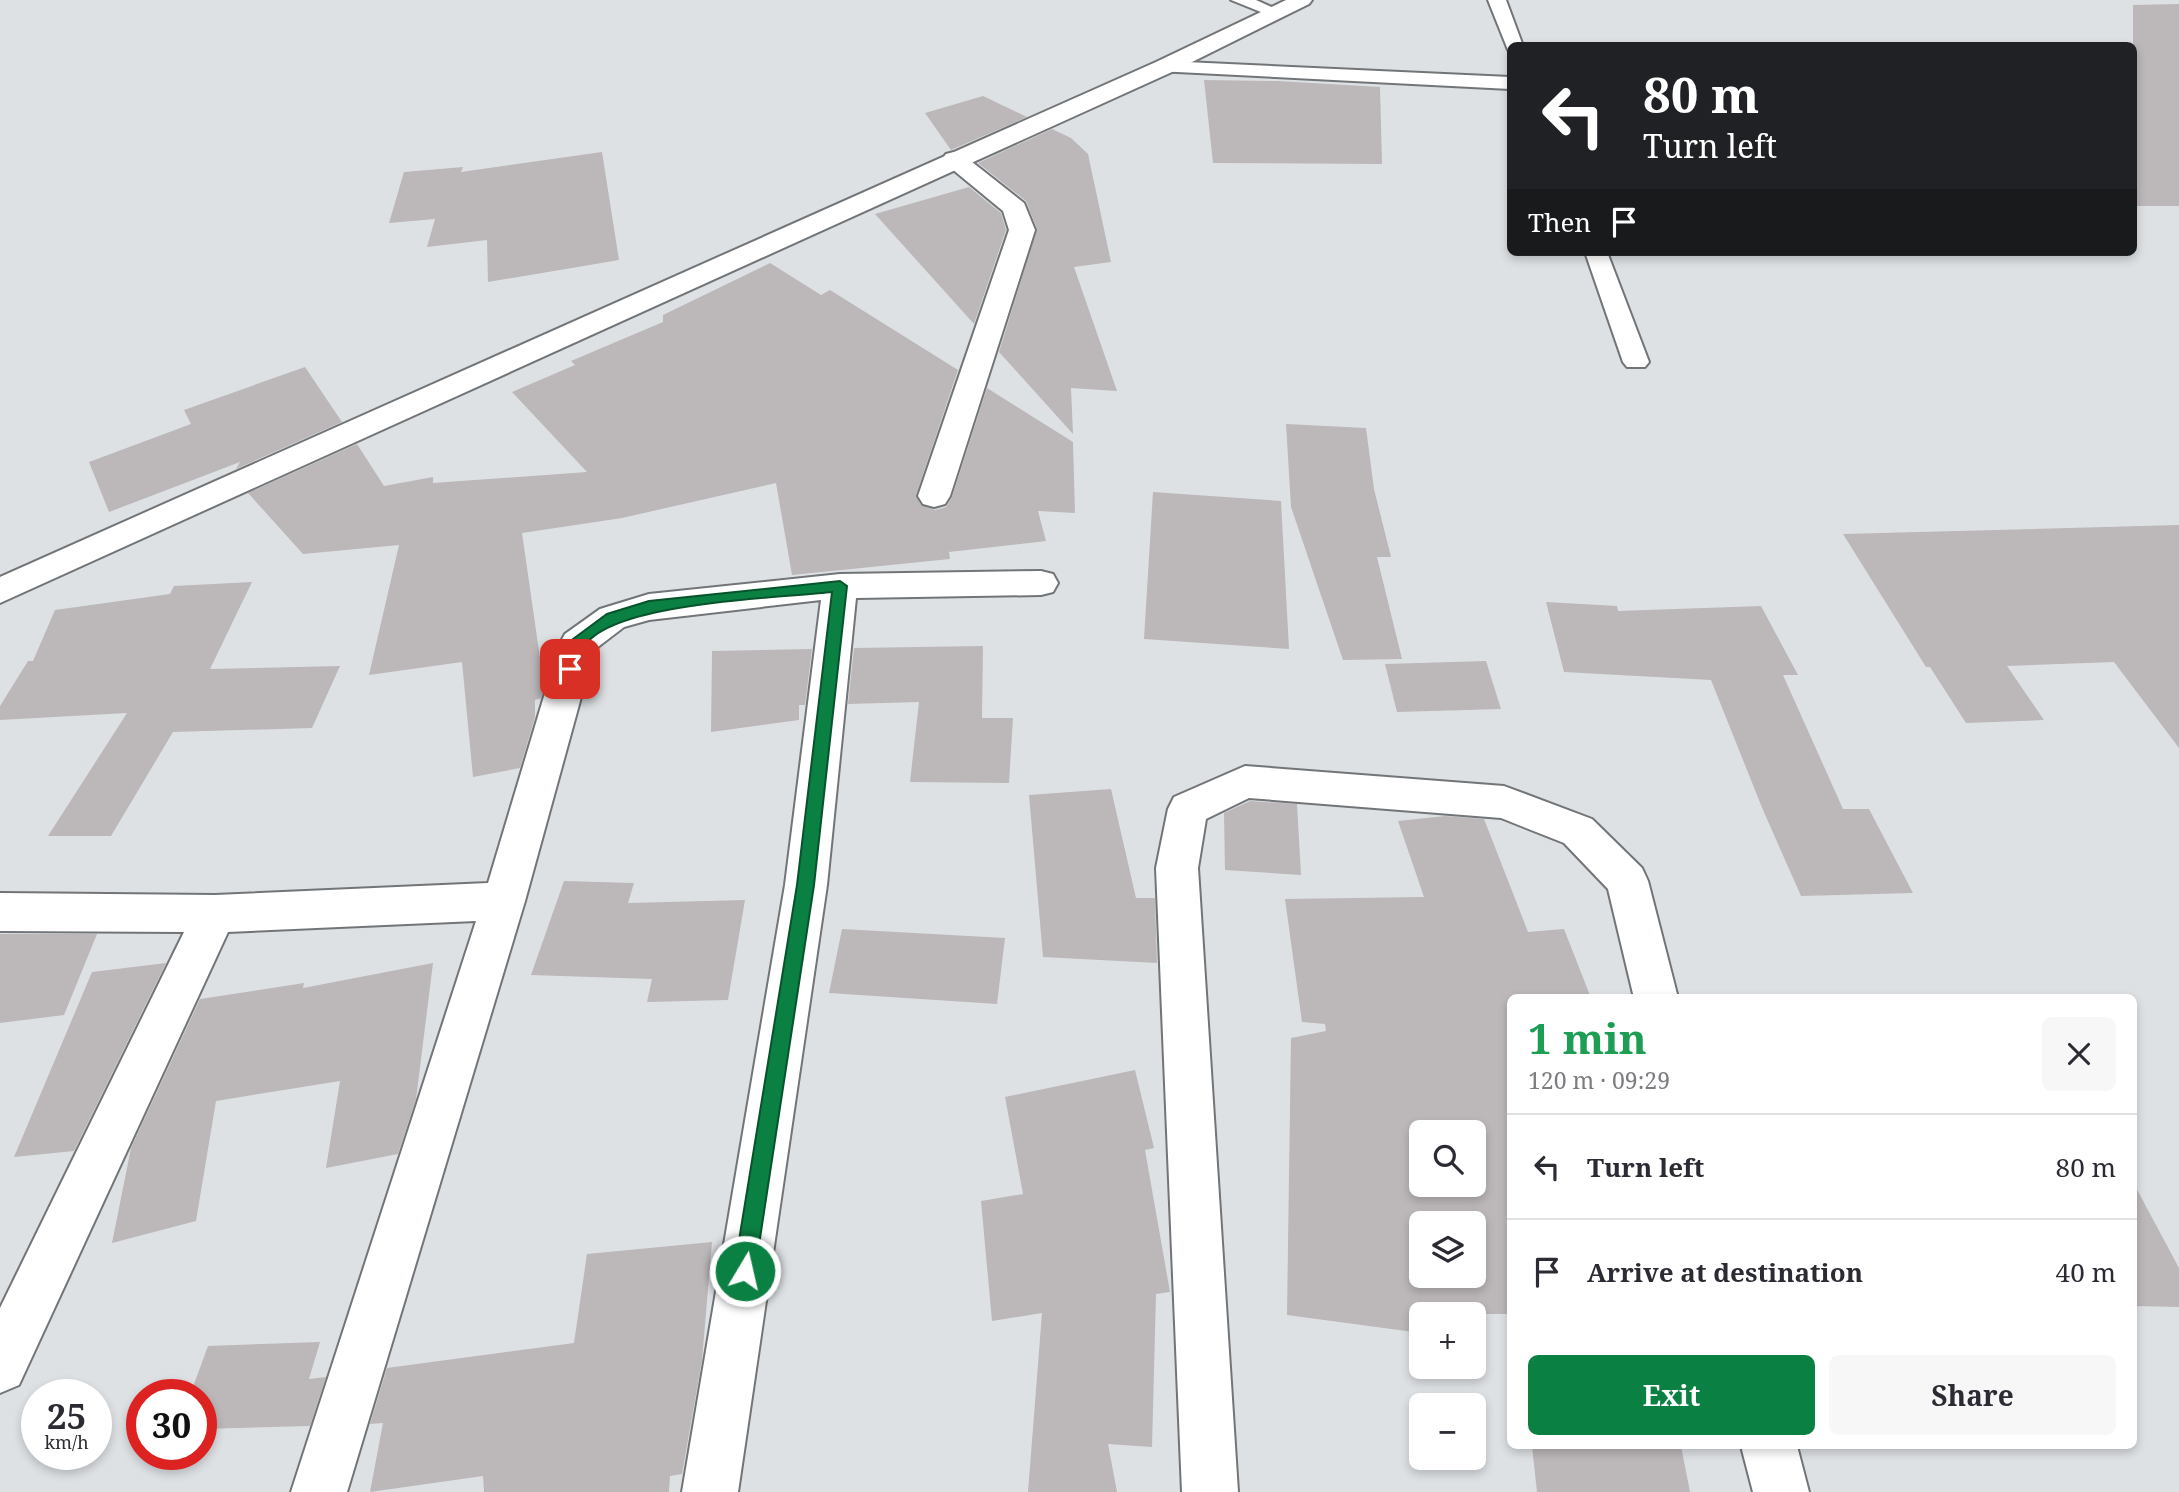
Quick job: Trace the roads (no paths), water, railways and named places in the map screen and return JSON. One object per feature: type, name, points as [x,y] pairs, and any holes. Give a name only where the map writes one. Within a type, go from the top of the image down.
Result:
[{"type":"street","points":[[0,590],[954,159],[1164,67],[1302,0]]},
{"type":"street","points":[[934,496],[1022,230],[1015,208],[954,159]]},
{"type":"street","points":[[319,1492],[504,901],[578,643],[612,618],[649,607],[840,586],[1041,583]]},
{"type":"street","points":[[710,1492],[806,885],[840,586]]},
{"type":"street","points":[[1210,1492],[1177,868],[1188,809],[1245,782],[1504,802],[1578,831],[1627,881],[1655,994]]},
{"type":"street","points":[[0,912],[215,914],[504,901]]},
{"type":"street","points":[[0,1366],[215,914]]},
{"type":"street","points":[[1770,1449],[1781,1492]]},
{"type":"lane","points":[[1240,0],[1276,13]]},
{"type":"lane","points":[[1497,0],[1513,42]]},
{"type":"lane","points":[[1164,67],[1507,83]]},
{"type":"lane","points":[[1597,256],[1636,362]]}]
